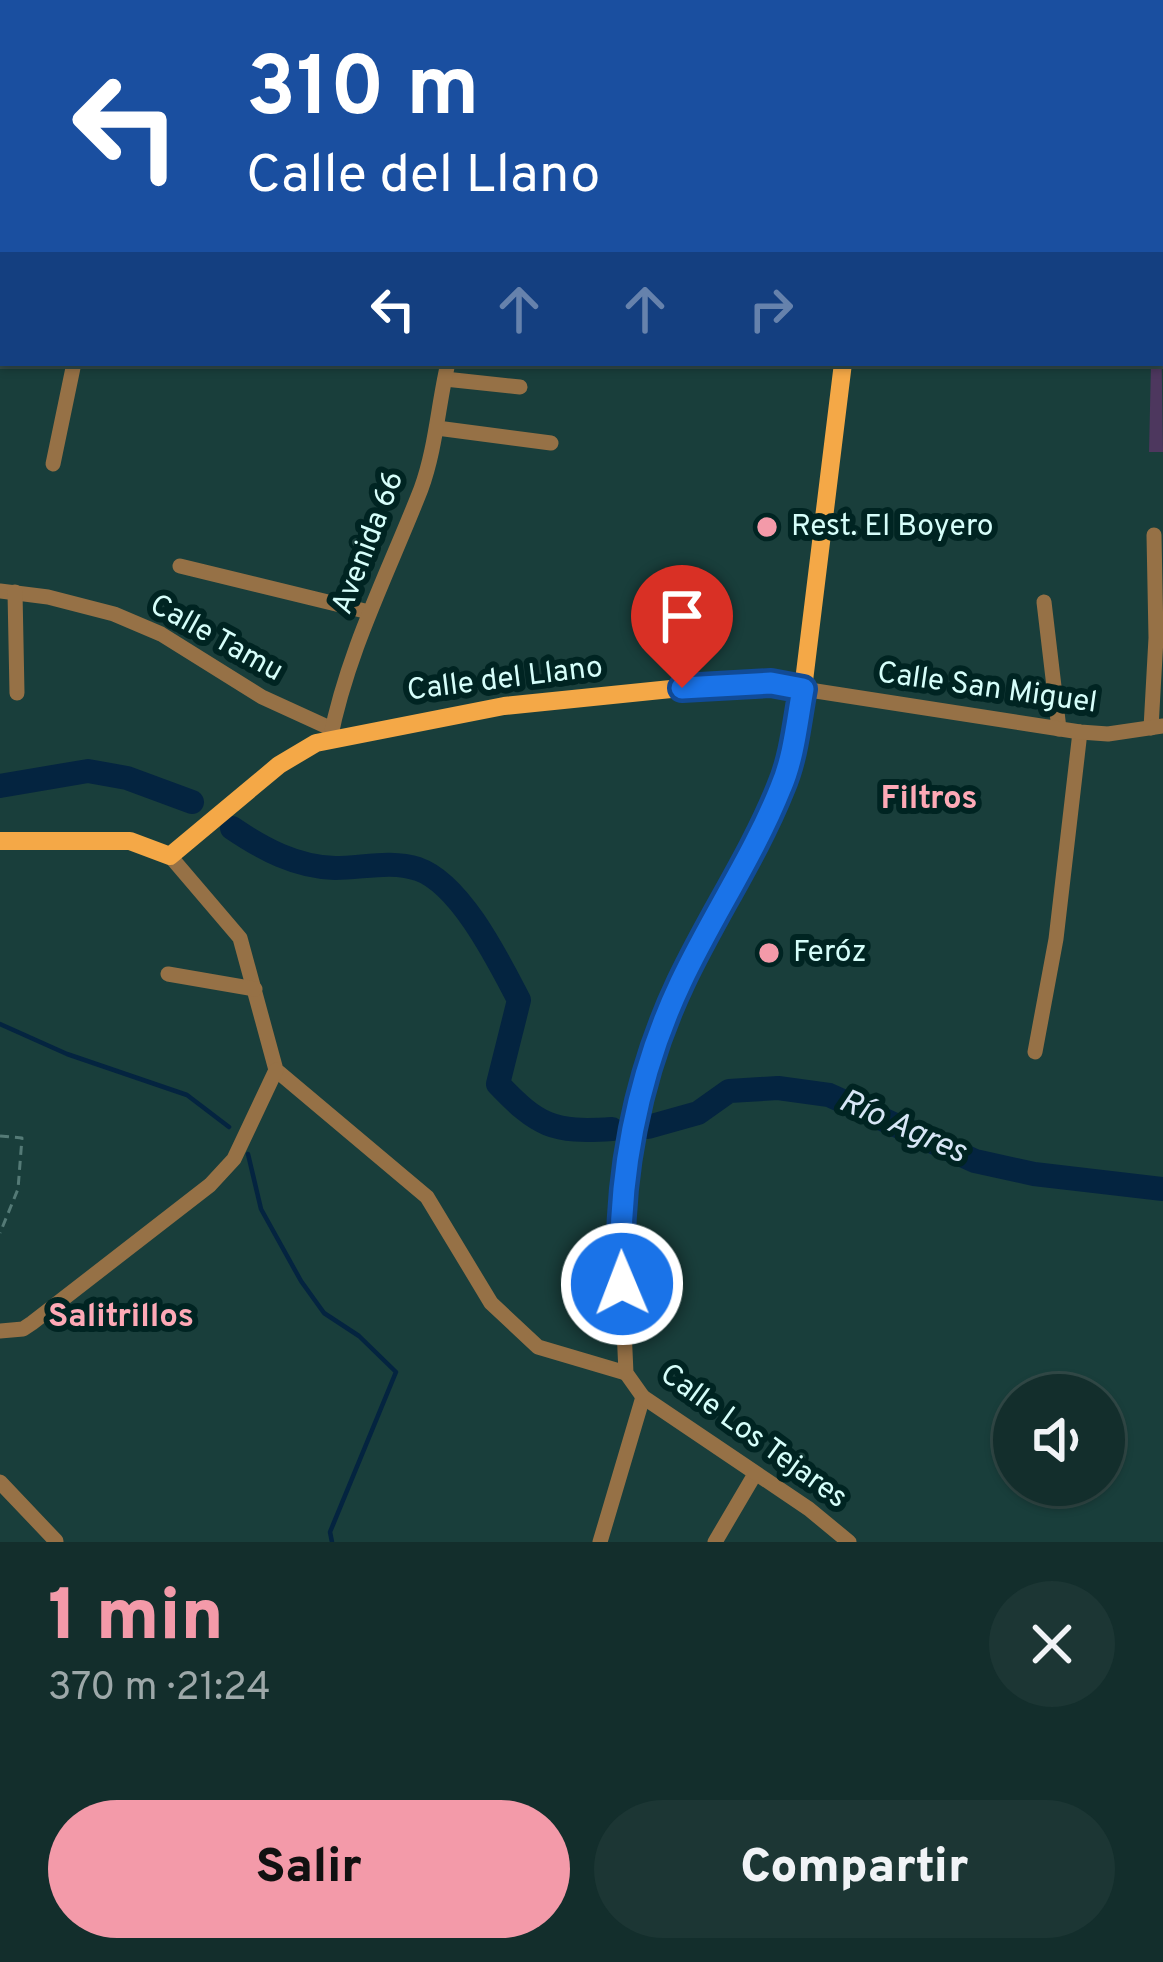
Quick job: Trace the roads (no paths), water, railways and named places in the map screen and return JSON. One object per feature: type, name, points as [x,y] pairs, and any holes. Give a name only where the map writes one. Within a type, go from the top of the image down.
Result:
[{"type":"main road","points":[[803,689],[843,366]]},
{"type":"main road","name":"Calle del Llano","points":[[170,856],[298,751],[331,734],[504,706],[720,684],[771,683],[803,689]]},
{"type":"main road","points":[[0,841],[130,842],[170,856]]},
{"type":"street","points":[[53,464],[73,366]]},
{"type":"street","points":[[447,371],[520,387]]},
{"type":"street","name":"Avenida 66","points":[[331,734],[369,612],[421,488],[447,371]]},
{"type":"street","points":[[437,428],[551,443]]},
{"type":"street","points":[[1154,535],[1157,727]]},
{"type":"street","points":[[180,566],[369,612]]},
{"type":"street","points":[[7,592],[17,692]]},
{"type":"street","name":"Calle Tamu","points":[[7,592],[48,597],[129,620],[331,734]]},
{"type":"street","points":[[1044,602],[1060,729]]},
{"type":"street","name":"Calle San Miguel","points":[[803,689],[1079,732],[1157,727]]},
{"type":"street","name":"Calle Los Tejares","points":[[803,689],[783,784],[680,983],[648,1066],[628,1156],[620,1239],[626,1373],[643,1397],[850,1542]]},
{"type":"street","points":[[1035,1052],[1056,939],[1079,732]]},
{"type":"street","points":[[170,856],[240,938],[276,1070],[427,1197],[491,1303],[538,1347],[626,1373]]},
{"type":"street","points":[[168,974],[255,989]]},
{"type":"street","points":[[0,1331],[23,1329],[32,1323],[210,1185],[234,1159],[276,1070]]},
{"type":"street","points":[[600,1542],[643,1397]]},
{"type":"street","points":[[715,1542],[755,1474]]},
{"type":"street","points":[[0,1482],[56,1541]]},
{"type":"waterway","name":"Río Agres","points":[[0,786],[88,771],[127,778],[192,802]]},
{"type":"waterway","name":"Río Agres","points":[[232,828],[268,850],[307,864],[335,868],[397,865],[434,877],[464,907],[519,1000],[498,1084],[548,1124],[575,1130],[612,1129]]},
{"type":"waterway","points":[[0,1024],[67,1054],[187,1095],[229,1127]]},
{"type":"waterway","name":"Río Agres","points":[[648,1127],[698,1113],[729,1091],[778,1088],[829,1095],[975,1161],[1034,1174],[1163,1189]]},
{"type":"waterway","points":[[248,1154],[261,1209],[301,1281],[324,1313],[359,1336],[396,1372],[330,1532],[332,1542]]},
{"type":"place","name":"Rest. El Boyero","points":[[767,527]]},
{"type":"place","name":"Feróz","points":[[769,953]]},
{"type":"district","name":"Filtros","points":[[929,800]]},
{"type":"district","name":"Salitrillos","points":[[121,1318]]}]
